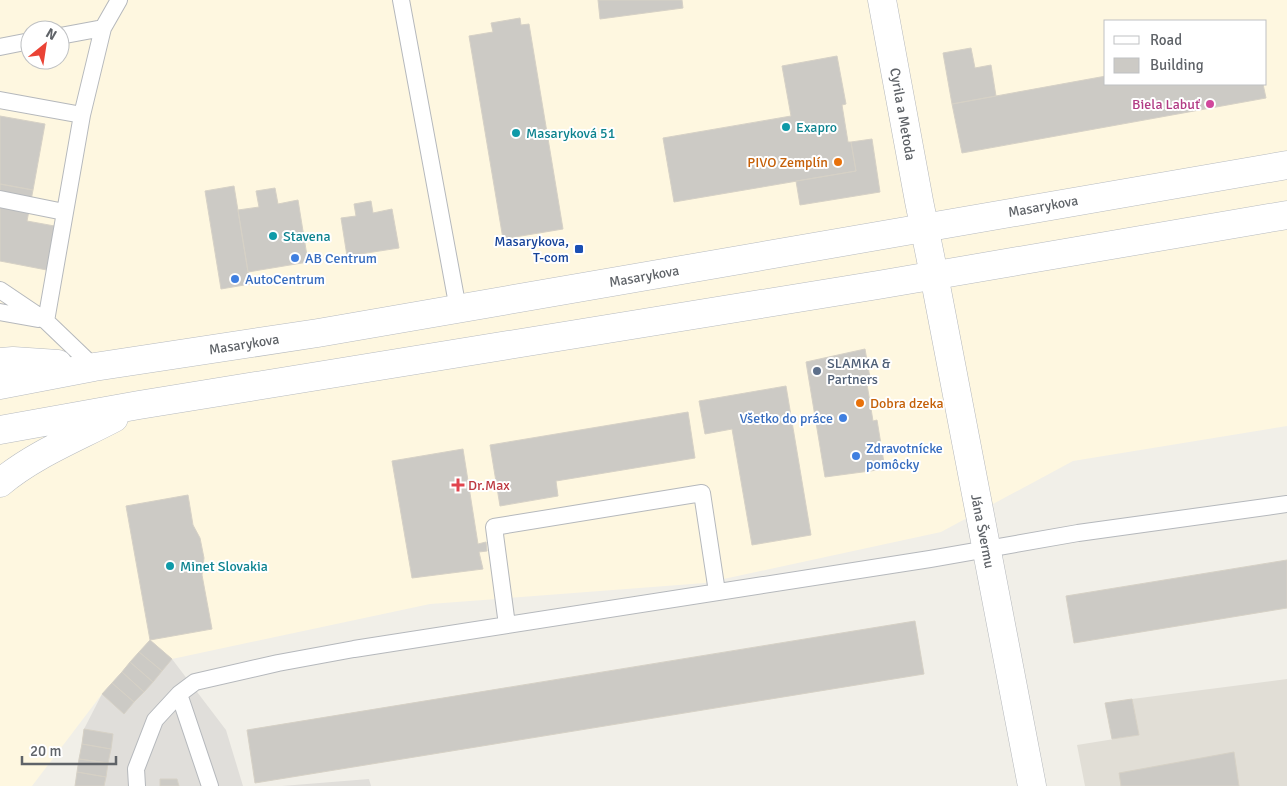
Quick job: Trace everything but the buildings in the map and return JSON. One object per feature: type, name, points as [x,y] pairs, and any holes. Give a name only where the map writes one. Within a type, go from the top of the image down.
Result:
[{"type":"main road","name":"Cyrila a Metoda","points":[[882,0],[934,275]]},
{"type":"main road","name":"Masarykova","points":[[0,385],[94,367],[318,333],[1287,165]]},
{"type":"main road","points":[[0,430],[1287,215]]},
{"type":"main road","name":"Jána Švermu","points":[[934,275],[1032,786]]},
{"type":"main road","points":[[0,362],[13,361],[94,367]]},
{"type":"main road","points":[[0,483],[10,474],[43,455],[139,406]]},
{"type":"lane","points":[[46,321],[82,115],[103,28],[119,0]]},
{"type":"lane","points":[[401,0],[458,309]]},
{"type":"lane","points":[[70,34],[103,28]]},
{"type":"lane","points":[[0,47],[20,44]]},
{"type":"lane","points":[[0,100],[82,115]]},
{"type":"lane","points":[[0,199],[64,212]]},
{"type":"lane","points":[[0,290],[46,321],[94,367]]},
{"type":"lane","points":[[0,312],[46,321]]},
{"type":"lane","points":[[507,626],[494,527],[702,493],[717,592]]},
{"type":"lane","points":[[137,786],[136,769],[155,720],[179,694],[194,682],[233,672],[345,651],[986,550],[1078,533],[1287,504]]},
{"type":"lane","points":[[179,694],[210,786]]},
{"type":"shaded area","points":[[0,0],[1287,0],[1287,426],[1073,461],[941,532],[705,583],[430,604],[172,659],[150,640],[102,694],[32,786],[0,786]]},
{"type":"shaded area","points":[[150,640],[172,659],[226,730],[243,786],[75,786],[84,729],[102,694]]},
{"type":"shaded area","points":[[1287,679],[1287,786],[1085,786],[1077,745],[1139,735],[1132,699]]},
{"type":"shaded area","points":[[369,779],[371,786],[282,786]]},
{"type":"place","name":"Biela Labuť","points":[[1210,104]]},
{"type":"place","name":"Exapro","points":[[786,127]]},
{"type":"place","name":"Masaryková 51","points":[[516,133]]},
{"type":"place","name":"PIVO Zemplín","points":[[838,162]]},
{"type":"place","name":"Stavena","points":[[273,236]]},
{"type":"place","name":"Masarykova, T-com","points":[[579,249]]},
{"type":"place","name":"AB Centrum","points":[[295,258]]},
{"type":"place","name":"AutoCentrum","points":[[235,279]]},
{"type":"place","name":"SLAMKA & Partners","points":[[817,371]]},
{"type":"place","name":"Dobra dzeka","points":[[860,403]]},
{"type":"place","name":"Všetko do práce","points":[[843,418]]},
{"type":"place","name":"Zdravotnícke pomôcky","points":[[856,456]]},
{"type":"place","name":"Dr.Max","points":[[458,485]]},
{"type":"place","name":"Minet Slovakia","points":[[170,566]]}]
